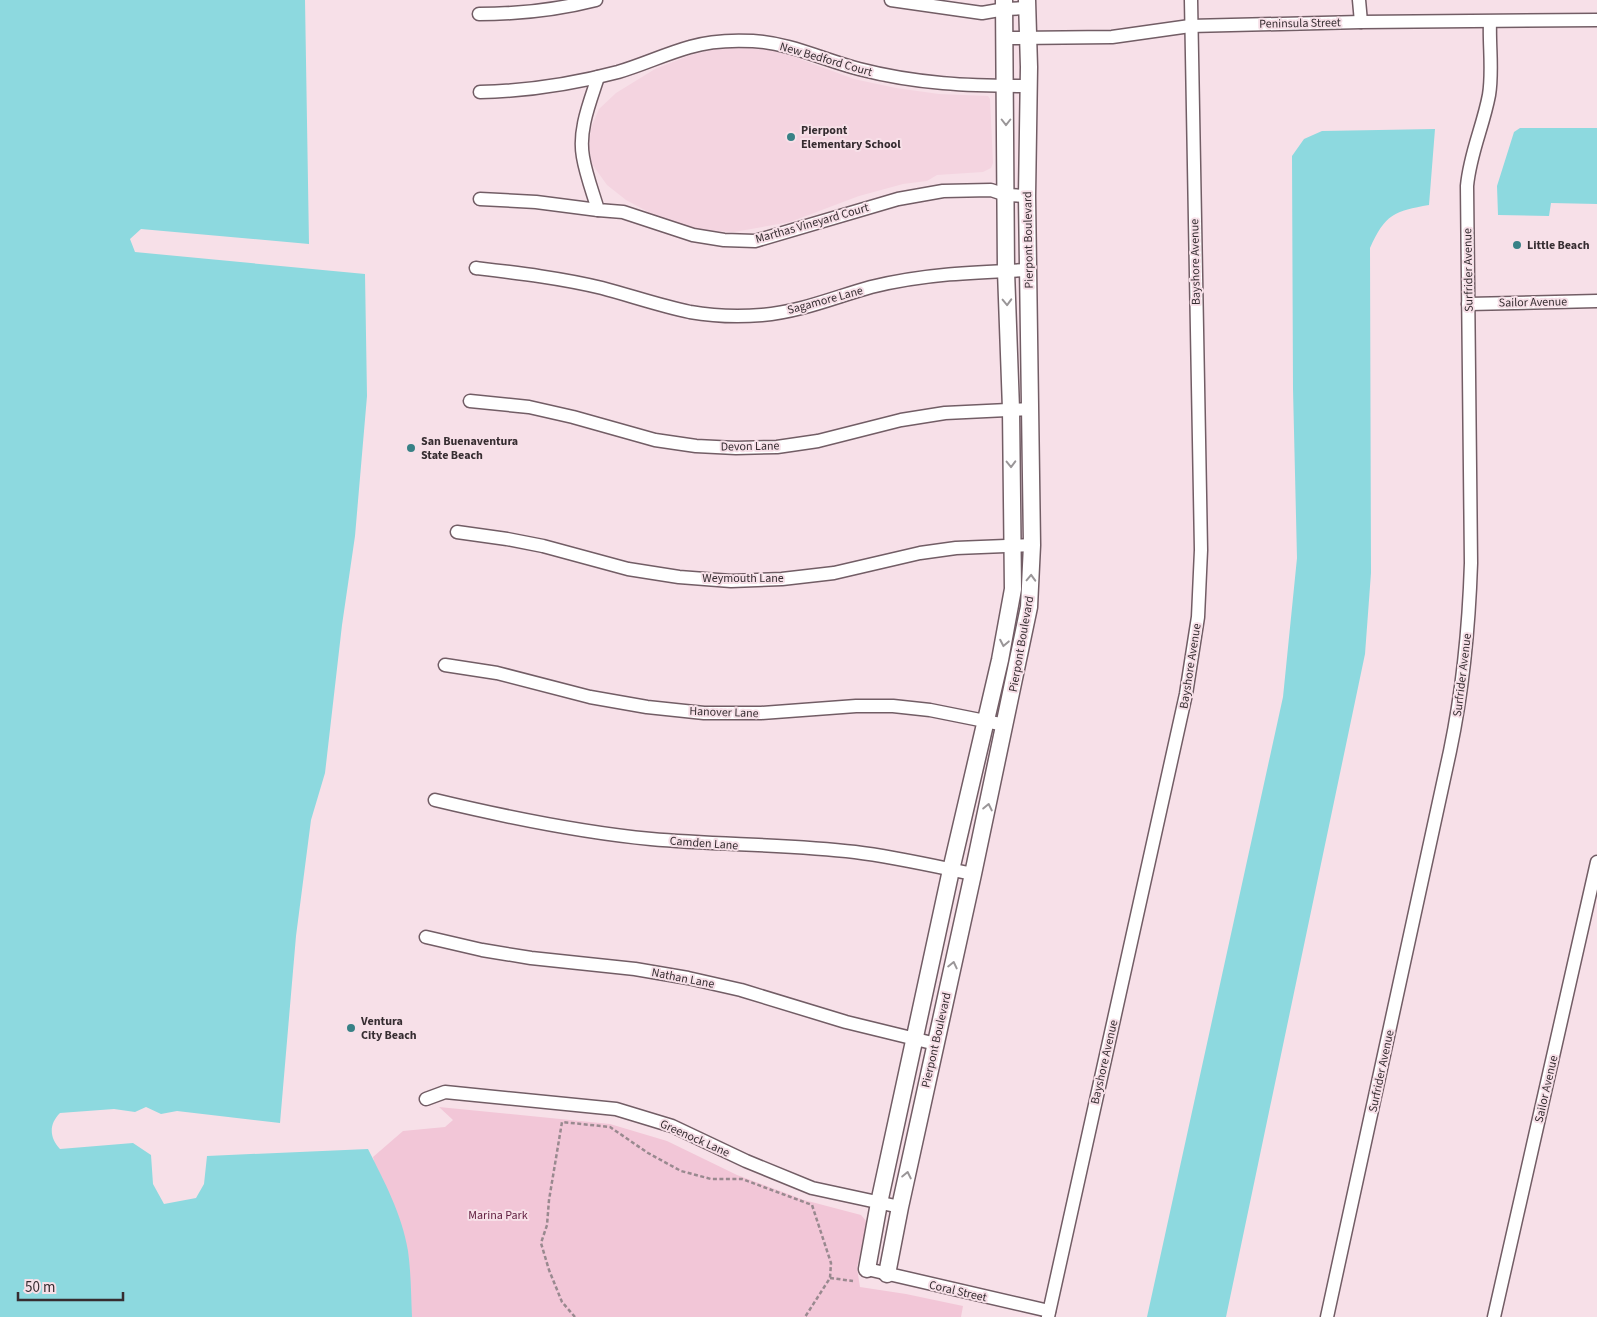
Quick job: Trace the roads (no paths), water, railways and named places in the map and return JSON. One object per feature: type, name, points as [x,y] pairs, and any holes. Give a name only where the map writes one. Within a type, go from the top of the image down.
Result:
[{"type":"street","points":[[479,14],[532,12],[575,6],[596,0]]},
{"type":"street","points":[[891,0],[982,13],[1004,4],[1027,4]]},
{"type":"street","name":"Bayshore Avenue","points":[[1048,1314],[1186,694],[1198,617],[1201,550],[1191,0]]},
{"type":"street","points":[[1359,0],[1361,22]]},
{"type":"street","name":"Pierpont Boulevard","points":[[866,1269],[951,870],[987,720],[1009,618],[1013,589],[1011,410],[1006,271],[1004,4]]},
{"type":"street","name":"Pierpont Boulevard","points":[[887,1274],[1030,607],[1032,545],[1027,196],[1027,4]]},
{"type":"street","name":"Peninsula Street","points":[[1005,38],[1112,37],[1190,26],[1597,20]]},
{"type":"street","name":"Surfrider Avenue","points":[[1327,1317],[1460,699],[1469,621],[1471,563],[1467,186],[1472,155],[1490,94],[1490,22]]},
{"type":"street","name":"New Bedford Court","points":[[480,92],[535,89],[578,82],[620,71],[691,46],[722,41],[754,41],[786,45],[857,68],[900,78],[942,84],[1028,86]]},
{"type":"street","points":[[598,77],[582,136],[582,156],[598,210]]},
{"type":"street","name":"Marthas Vineyard Court","points":[[480,199],[536,202],[623,212],[693,235],[724,240],[755,241],[898,199],[943,191],[991,190],[1006,195],[1027,196]]},
{"type":"street","name":"Sagamore Lane","points":[[476,268],[545,277],[601,288],[690,312],[726,316],[762,315],[798,309],[870,288],[948,273],[1028,270]]},
{"type":"street","name":"Sailor Avenue","points":[[1468,304],[1597,301]]},
{"type":"street","name":"Devon Lane","points":[[470,401],[529,408],[573,417],[655,440],[696,446],[736,448],[777,447],[818,441],[901,420],[945,413],[1030,409]]},
{"type":"street","name":"Weymouth Lane","points":[[457,532],[543,546],[628,569],[679,577],[731,580],[782,579],[834,573],[920,553],[956,548],[1032,545]]},
{"type":"street","name":"Hanover Lane","points":[[445,665],[497,673],[590,697],[646,708],[704,713],[761,713],[856,706],[893,706],[930,710],[1006,725]]},
{"type":"street","name":"Camden Lane","points":[[435,800],[520,820],[585,831],[659,840],[853,852],[896,858],[974,874]]},
{"type":"street","name":"Sailor Avenue","points":[[1494,1317],[1597,862]]},
{"type":"street","name":"Nathan Lane","points":[[426,937],[482,950],[531,958],[634,969],[688,978],[740,990],[846,1022],[936,1044]]},
{"type":"street","name":"Greenock Lane","points":[[426,1099],[445,1092],[616,1109],[672,1126],[746,1161],[812,1188],[900,1207]]},
{"type":"street","name":"Coral Street","points":[[866,1269],[1048,1314]]},
{"type":"water","points":[[0,0],[305,0],[309,244],[141,229],[130,239],[135,252],[365,274],[367,396],[355,536],[342,625],[325,773],[311,820],[296,936],[280,1123],[177,1111],[161,1114],[146,1107],[135,1112],[114,1109],[60,1113],[52,1126],[52,1135],[60,1149],[133,1143],[151,1155],[153,1184],[164,1204],[196,1198],[204,1184],[207,1156],[368,1149],[392,1198],[405,1237],[410,1267],[412,1317],[0,1317]]},
{"type":"water","points":[[1520,128],[1597,128],[1597,204],[1551,203],[1549,216],[1498,215],[1497,186],[1514,132]]},
{"type":"water","points":[[1435,129],[1429,205],[1408,209],[1392,216],[1381,228],[1370,248],[1371,573],[1365,654],[1226,1317],[1147,1317],[1283,697],[1297,558],[1293,389],[1292,156],[1304,139],[1322,131]]},
{"type":"place","name":"Pierpont Elementary School","points":[[791,137]]},
{"type":"place","name":"Little Beach","points":[[1517,245]]},
{"type":"place","name":"San Buenaventura State Beach","points":[[411,448]]},
{"type":"place","name":"Ventura City Beach","points":[[351,1028]]},
{"type":"park label","name":"Marina Park","points":[[498,1215]]}]
